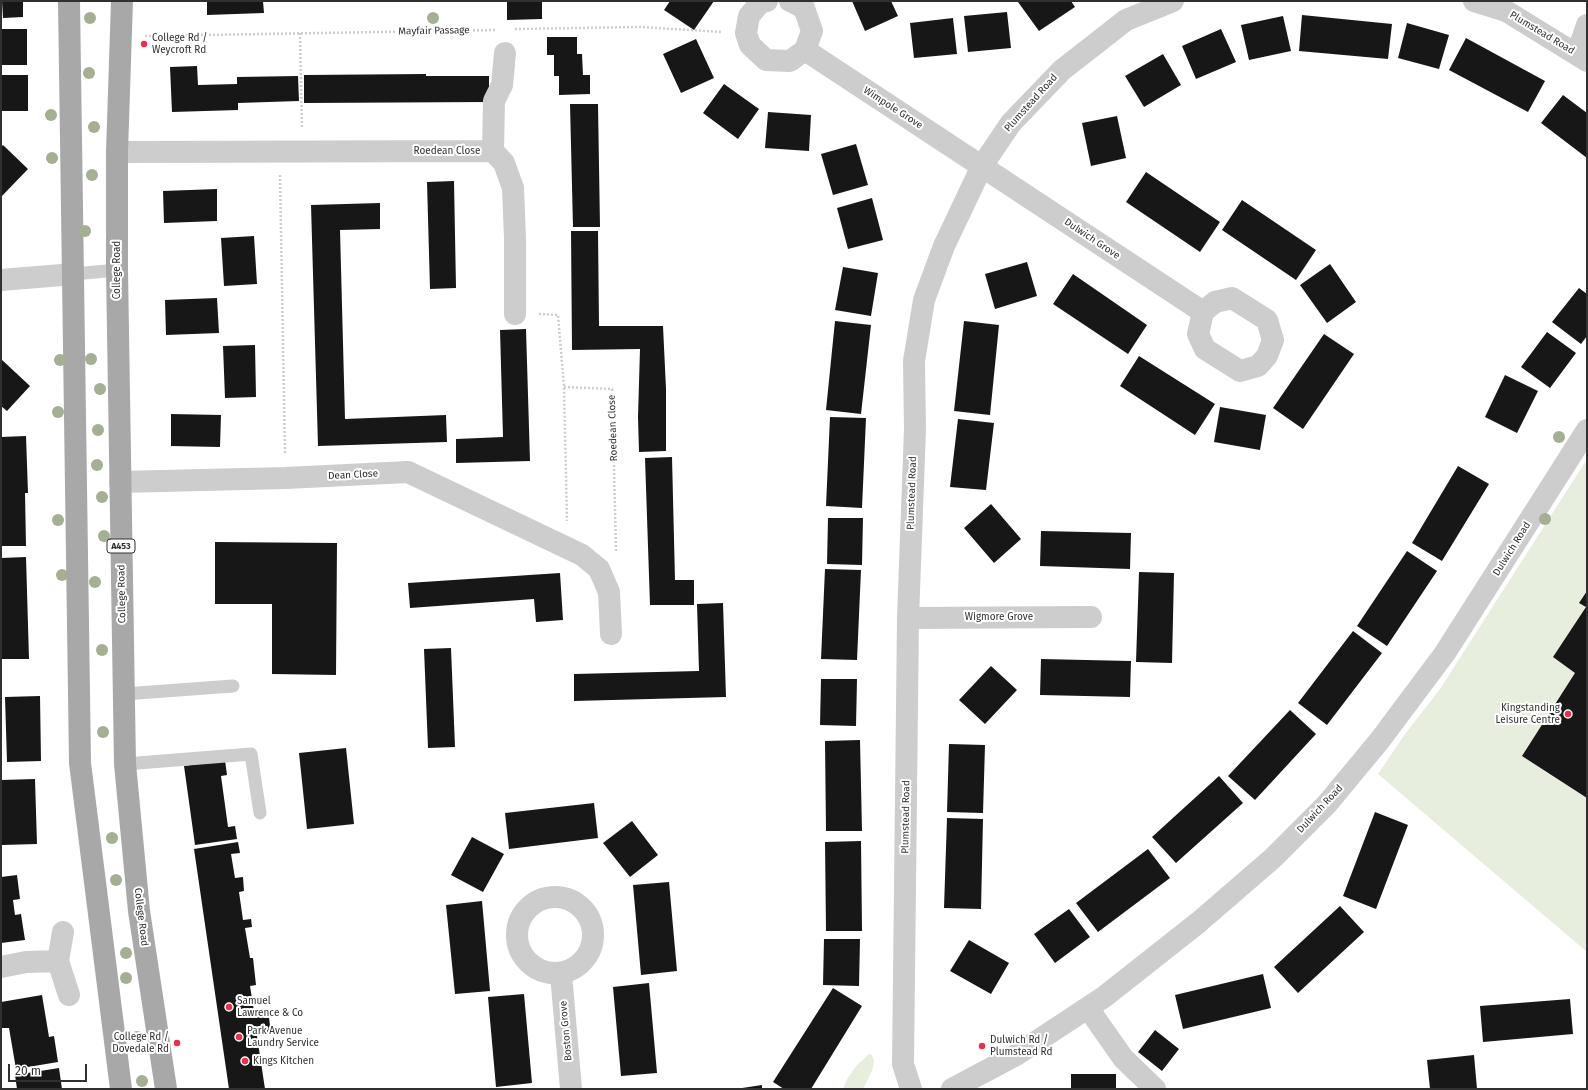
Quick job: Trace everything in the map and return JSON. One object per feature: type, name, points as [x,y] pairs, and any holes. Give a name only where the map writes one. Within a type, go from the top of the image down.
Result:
[{"type":"main road","points":[[69,1],[80,763],[121,1089]]},
{"type":"main road","name":"College Road","points":[[122,1],[117,152],[117,270],[124,764],[139,911],[166,1089]]},
{"type":"street","points":[[767,1],[760,3],[749,16],[746,33],[750,45],[766,60],[790,61],[805,50],[812,31],[804,8],[790,1]]},
{"type":"street","name":"Plumstead Road","points":[[911,1089],[903,1064],[908,618],[914,430],[914,361],[924,300],[944,246],[982,166],[1011,123],[1062,70],[1126,20],[1173,1]]},
{"type":"street","name":"Plumstead Road","points":[[1474,1],[1506,11],[1582,58]]},
{"type":"street","points":[[1582,58],[1587,25]]},
{"type":"street","name":"Wimpole Grove","points":[[805,50],[982,166]]},
{"type":"street","points":[[494,151],[494,101],[502,85],[505,53]]},
{"type":"street","name":"Roedean Close","points":[[117,152],[494,151],[504,163],[513,188],[515,238],[515,314]]},
{"type":"street","name":"Dulwich Grove","points":[[982,166],[1203,312]]},
{"type":"street","points":[[1,280],[74,274]]},
{"type":"street","name":"Dulwich Road","points":[[952,1089],[1016,1055],[1104,997],[1199,922],[1273,858],[1327,804],[1380,740],[1445,654],[1587,430]]},
{"type":"street","name":"Dean Close","points":[[120,482],[286,478],[408,472],[582,555],[599,569],[609,592],[611,634]]},
{"type":"street","name":"Wigmore Grove","points":[[908,618],[1091,617]]},
{"type":"street","points":[[63,932],[58,960],[69,995]]},
{"type":"street","points":[[1,967],[26,962],[58,960]]},
{"type":"street","name":"Boston Grove","points":[[561,974],[571,1089]]},
{"type":"street","points":[[1088,1008],[1123,1058],[1155,1089]]},
{"type":"lane","points":[[74,274],[117,270]]},
{"type":"lane","points":[[124,694],[233,686]]},
{"type":"lane","points":[[124,764],[251,754],[260,813]]},
{"type":"path","points":[[513,29],[640,27],[746,33]]},
{"type":"path","name":"Mayfair Passage","points":[[121,36],[498,30]]},
{"type":"path","points":[[300,33],[302,151]]},
{"type":"path","points":[[280,151],[286,478]]},
{"type":"path","points":[[515,314],[558,314],[564,387],[568,548]]},
{"type":"path","name":"Roedean Close","points":[[564,387],[612,388],[616,550],[599,569]]},
{"type":"green space","points":[[1587,459],[1587,952],[1378,774],[1405,734],[1440,689]]},
{"type":"green space","points":[[869,1054],[872,1055],[874,1061],[872,1071],[863,1089],[843,1089],[847,1079],[857,1065]]},
{"type":"building","points":[[2,1],[23,1],[23,17],[3,18]]},
{"type":"building","points":[[207,1],[263,1],[264,13],[207,15]]},
{"type":"building","points":[[507,1],[542,1],[542,19],[507,20]]},
{"type":"building","points":[[670,1],[714,1],[694,30],[664,10]]},
{"type":"building","points":[[852,1],[891,1],[898,16],[865,31]]},
{"type":"building","points":[[1071,1],[1075,7],[1039,31],[1018,2]]},
{"type":"building","points":[[1007,12],[1011,48],[968,52],[964,16]]},
{"type":"building","points":[[1302,15],[1392,24],[1388,59],[1299,51]]},
{"type":"building","points":[[1283,16],[1291,51],[1249,60],[1241,25]]},
{"type":"building","points":[[953,18],[957,54],[914,58],[910,23]]},
{"type":"building","points":[[1407,23],[1449,35],[1439,69],[1398,58]]},
{"type":"building","points":[[1,29],[27,29],[27,65],[1,65]]},
{"type":"building","points":[[1221,29],[1236,62],[1196,79],[1182,46]]},
{"type":"building","points":[[547,37],[577,37],[577,54],[582,54],[583,75],[590,75],[590,94],[559,95],[559,76],[554,76],[554,55],[547,55]]},
{"type":"building","points":[[1466,38],[1545,81],[1528,112],[1449,70]]},
{"type":"building","points":[[696,39],[714,78],[681,93],[663,54]]},
{"type":"building","points":[[1163,54],[1181,85],[1144,107],[1125,76]]},
{"type":"building","points":[[197,66],[198,85],[237,84],[237,77],[298,76],[299,101],[238,103],[238,110],[172,112],[170,67]]},
{"type":"building","points":[[426,74],[426,76],[489,76],[489,102],[304,103],[304,75]]},
{"type":"building","points":[[1,75],[28,75],[28,111],[1,111]]},
{"type":"building","points":[[724,84],[759,109],[738,139],[703,113]]},
{"type":"building","points":[[1563,95],[1587,113],[1587,158],[1541,123]]},
{"type":"building","points":[[570,104],[598,104],[600,227],[573,227]]},
{"type":"building","points":[[768,112],[811,115],[809,151],[765,148]]},
{"type":"building","points":[[1117,116],[1126,158],[1091,166],[1082,123]]},
{"type":"building","points":[[856,144],[868,185],[833,195],[821,154]]},
{"type":"building","points":[[3,145],[28,169],[1,197],[1,147]]},
{"type":"building","points":[[1146,172],[1220,222],[1200,252],[1126,202]]},
{"type":"building","points":[[454,181],[456,288],[430,289],[427,182]]},
{"type":"building","points":[[217,189],[217,221],[164,223],[163,191]]},
{"type":"building","points":[[872,198],[883,240],[848,249],[837,208]]},
{"type":"building","points":[[1242,200],[1316,250],[1296,280],[1222,230]]},
{"type":"building","points":[[380,203],[380,229],[340,230],[345,419],[446,415],[447,442],[318,446],[311,205]]},
{"type":"building","points":[[571,231],[598,231],[599,326],[663,326],[666,389],[666,451],[639,452],[638,417],[640,349],[572,350]]},
{"type":"building","points":[[254,236],[257,284],[224,286],[221,238]]},
{"type":"building","points":[[1027,262],[1037,296],[995,309],[985,274]]},
{"type":"building","points":[[1330,264],[1356,302],[1327,323],[1300,285]]},
{"type":"building","points":[[843,267],[878,273],[871,316],[835,310]]},
{"type":"building","points":[[1073,274],[1147,325],[1128,354],[1053,304]]},
{"type":"building","points":[[1579,288],[1587,294],[1587,336],[1581,344],[1552,322]]},
{"type":"building","points":[[217,298],[219,333],[166,335],[165,300]]},
{"type":"building","points":[[835,321],[871,325],[861,414],[826,410]]},
{"type":"building","points":[[964,321],[999,325],[990,415],[954,411]]},
{"type":"building","points":[[526,329],[530,461],[456,463],[456,439],[503,437],[500,330]]},
{"type":"building","points":[[1547,332],[1576,353],[1550,388],[1521,367]]},
{"type":"building","points":[[1324,334],[1354,354],[1303,429],[1273,408]]},
{"type":"building","points":[[255,345],[256,397],[225,398],[223,346]]},
{"type":"building","points":[[1139,356],[1215,404],[1195,435],[1120,386]]},
{"type":"building","points":[[1,359],[30,386],[7,411],[1,406]]},
{"type":"building","points":[[1505,375],[1538,391],[1517,433],[1485,417]]},
{"type":"building","points":[[1220,407],[1266,415],[1260,450],[1214,442]]},
{"type":"building","points":[[171,414],[221,415],[220,447],[171,446]]},
{"type":"building","points":[[830,417],[866,418],[862,508],[826,506]]},
{"type":"building","points":[[958,419],[994,423],[986,490],[950,487]]},
{"type":"building","points":[[26,436],[28,493],[25,493],[26,546],[1,546],[1,437]]},
{"type":"building","points":[[672,457],[675,580],[694,580],[694,605],[650,605],[645,458]]},
{"type":"building","points":[[1458,466],[1489,484],[1442,561],[1412,543]]},
{"type":"building","points":[[991,504],[1021,539],[994,563],[964,528]]},
{"type":"building","points":[[828,518],[863,518],[862,565],[827,564]]},
{"type":"building","points":[[1041,531],[1131,533],[1130,569],[1040,566]]},
{"type":"building","points":[[215,542],[337,543],[336,675],[272,674],[272,604],[215,604]]},
{"type":"building","points":[[1407,551],[1437,571],[1387,646],[1357,626]]},
{"type":"building","points":[[26,557],[29,659],[1,659],[1,558]]},
{"type":"building","points":[[825,569],[861,570],[857,660],[821,659]]},
{"type":"building","points":[[1139,572],[1174,573],[1172,663],[1136,662]]},
{"type":"building","points":[[560,573],[563,620],[536,622],[534,599],[410,608],[408,583]]},
{"type":"building","name":"Kingstanding Leisure Centre","points":[[1587,591],[1587,798],[1522,756],[1575,673],[1553,657],[1586,607],[1579,603]]},
{"type":"building","points":[[723,603],[726,697],[574,701],[574,674],[699,671],[697,604]]},
{"type":"building","points":[[1353,631],[1382,653],[1327,725],[1298,703]]},
{"type":"building","points":[[451,648],[455,747],[428,748],[424,649]]},
{"type":"building","points":[[1041,659],[1131,661],[1130,697],[1040,695]]},
{"type":"building","points":[[991,666],[1017,690],[985,724],[959,700]]},
{"type":"building","points":[[821,679],[857,679],[856,726],[820,725]]},
{"type":"building","points":[[40,696],[41,761],[7,762],[5,697]]},
{"type":"building","points":[[1290,710],[1316,734],[1255,800],[1228,776]]},
{"type":"building","points":[[860,740],[862,831],[826,831],[825,741]]},
{"type":"building","points":[[949,744],[985,745],[983,813],[947,812]]},
{"type":"building","points":[[346,748],[354,824],[307,829],[299,753]]},
{"type":"building","points":[[225,760],[227,775],[221,776],[228,827],[235,826],[237,839],[195,845],[184,766]]},
{"type":"building","points":[[1219,776],[1243,803],[1176,863],[1152,837]]},
{"type":"building","points":[[35,779],[37,844],[2,845],[1,780]]},
{"type":"building","points":[[594,803],[598,838],[509,849],[505,813]]},
{"type":"building","points":[[1375,812],[1408,825],[1376,909],[1343,896]]},
{"type":"building","points":[[947,818],[983,819],[981,909],[944,908]]},
{"type":"building","points":[[632,821],[658,855],[630,877],[603,843]]},
{"type":"building","points":[[472,837],[504,854],[483,892],[451,875]]},
{"type":"building","points":[[861,841],[862,931],[826,931],[825,842]]},
{"type":"building","points":[[238,842],[240,853],[231,854],[235,878],[243,877],[244,891],[239,892],[243,920],[251,919],[252,927],[245,928],[250,958],[253,958],[256,985],[250,986],[254,1011],[268,1009],[271,1034],[257,1036],[265,1089],[229,1089],[194,849]]},
{"type":"building","points":[[1148,849],[1170,878],[1098,932],[1076,903]]},
{"type":"building","points":[[17,875],[20,899],[13,900],[15,915],[21,914],[25,940],[1,943],[1,877]]},
{"type":"building","points":[[669,882],[677,971],[641,975],[633,885]]},
{"type":"building","points":[[482,901],[490,991],[455,994],[446,905]]},
{"type":"building","points":[[1340,906],[1364,932],[1298,993],[1274,967]]},
{"type":"building","points":[[1069,909],[1090,937],[1055,963],[1034,934]]},
{"type":"building","points":[[824,939],[860,939],[859,986],[823,985]]},
{"type":"building","points":[[969,940],[1009,963],[991,994],[950,971]]},
{"type":"building","points":[[1263,974],[1271,1008],[1183,1029],[1175,995]]},
{"type":"building","points":[[649,983],[657,1073],[621,1076],[613,987]]},
{"type":"building","points":[[833,988],[862,1006],[811,1089],[784,1089],[773,1082]]},
{"type":"building","points":[[524,994],[532,1083],[496,1087],[488,997]]},
{"type":"building","points":[[42,995],[49,1037],[54,1036],[58,1062],[16,1069],[9,1028],[2,1028],[1,1002]]},
{"type":"building","points":[[1570,999],[1573,1034],[1483,1042],[1480,1006]]},
{"type":"building","points":[[1155,1030],[1179,1049],[1162,1071],[1138,1052]]},
{"type":"building","points":[[1474,1055],[1477,1089],[1430,1089],[1427,1060]]},
{"type":"building","points":[[59,1068],[62,1089],[17,1089],[15,1075]]},
{"type":"building","points":[[1071,1074],[1116,1074],[1116,1089],[1071,1089]]},
{"type":"building","points":[[762,1085],[762,1089],[742,1089],[742,1088]]},
{"type":"place","name":"College Rd / Weycroft Rd","points":[[144,44]]},
{"type":"place","name":"Kingstanding Leisure Centre","points":[[1568,714]]},
{"type":"place","name":"Samuel Lawrence & Co","points":[[229,1007]]},
{"type":"place","name":"Park Avenue Laundry Service","points":[[239,1037]]},
{"type":"place","name":"College Rd / Dovedale Rd","points":[[177,1043]]},
{"type":"place","name":"Dulwich Rd / Plumstead Rd","points":[[982,1046]]},
{"type":"place","name":"Kings Kitchen","points":[[245,1061]]}]
